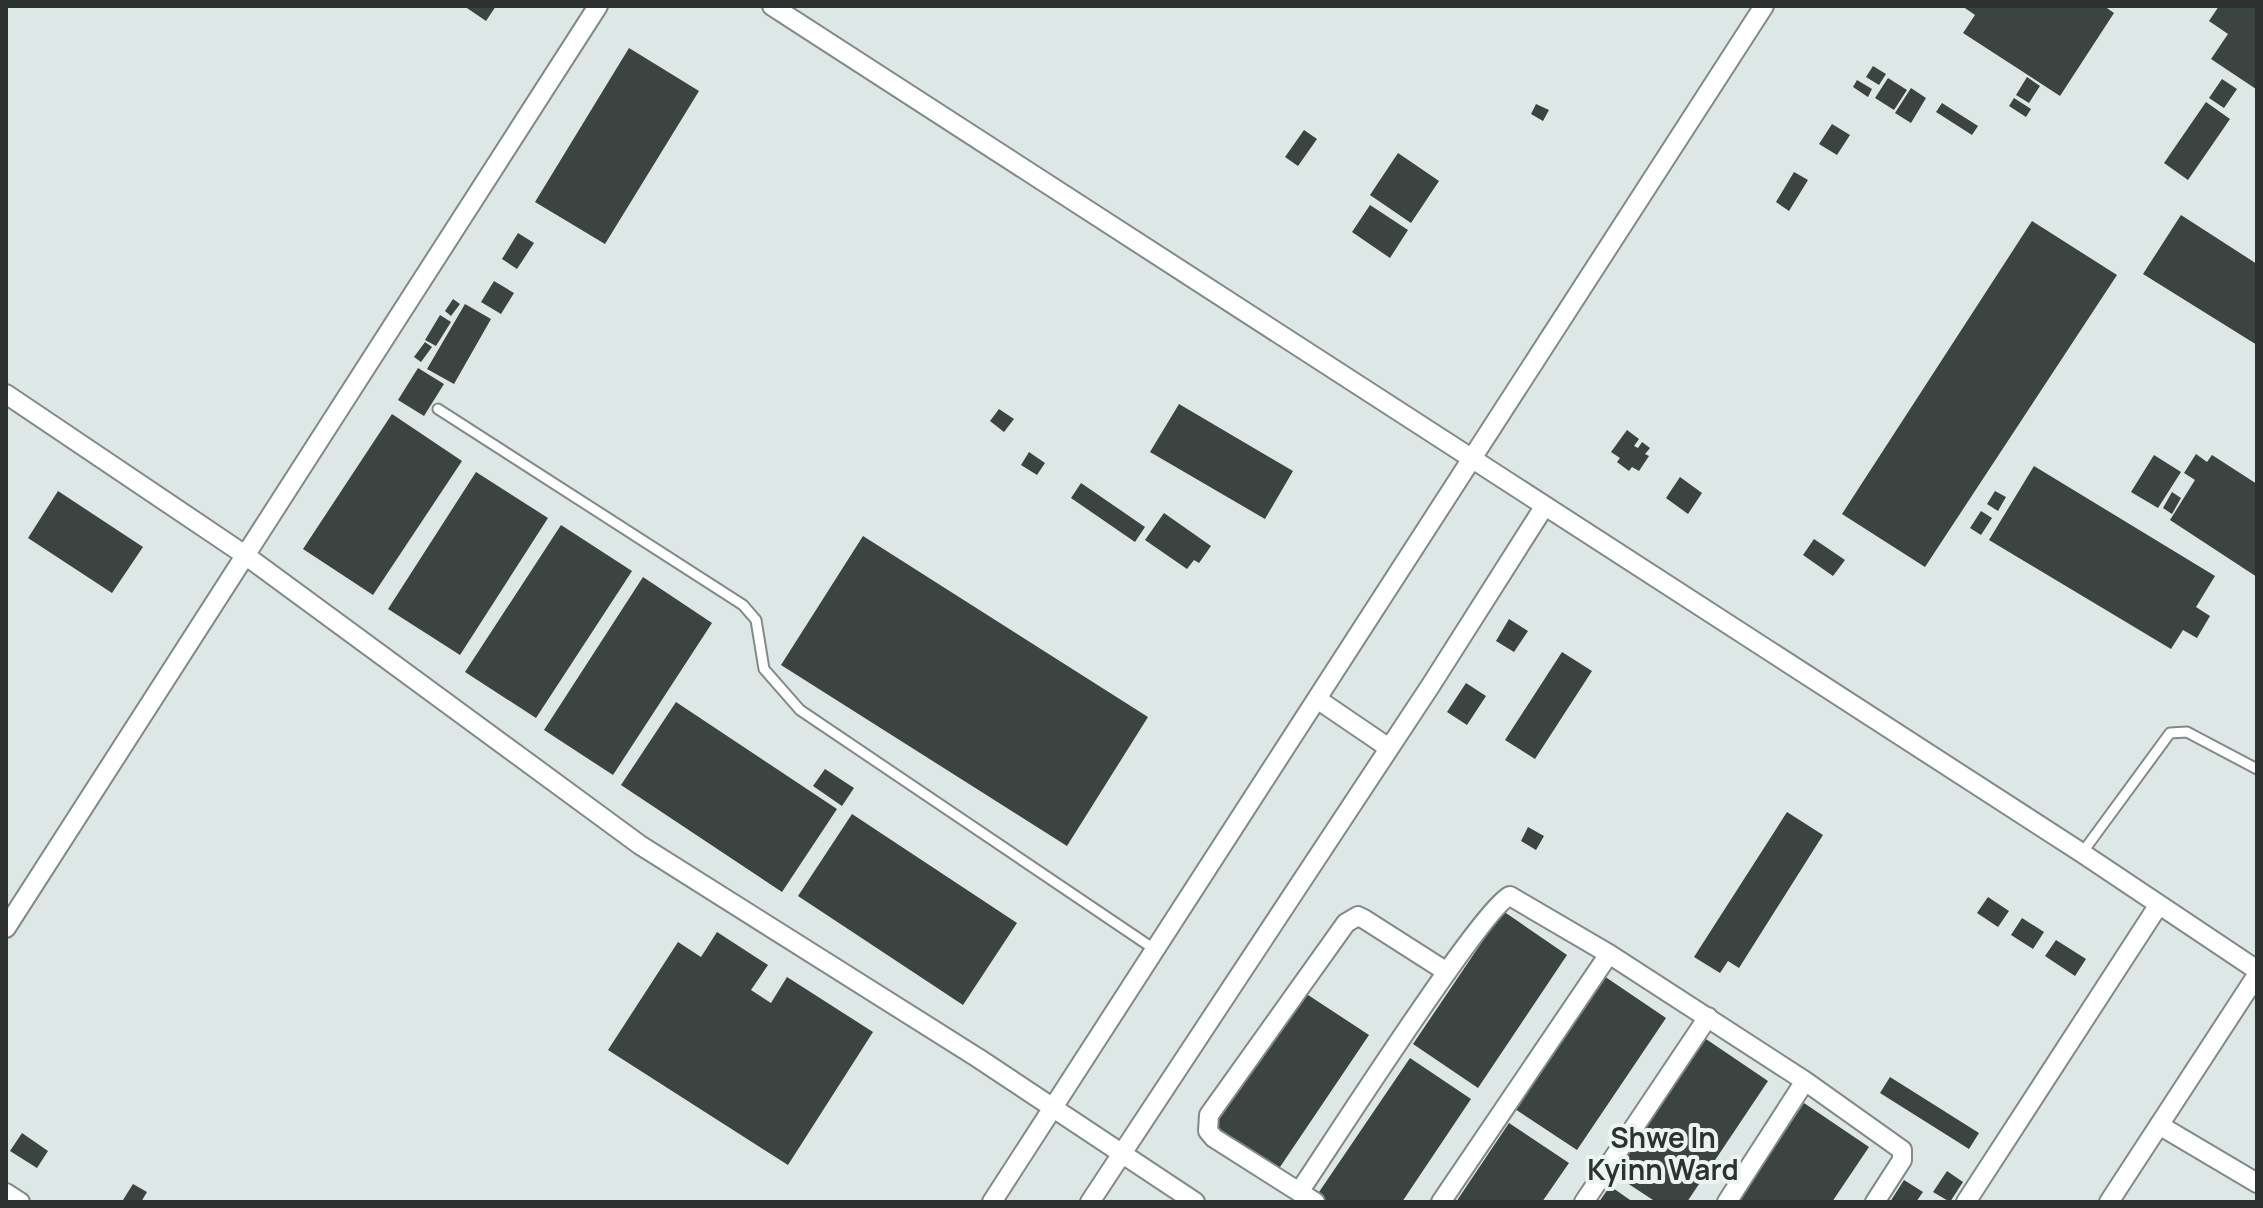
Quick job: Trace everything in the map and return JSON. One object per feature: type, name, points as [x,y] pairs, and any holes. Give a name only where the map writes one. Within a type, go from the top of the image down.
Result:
[{"type":"street","points":[[6,928],[598,6]]},
{"type":"street","points":[[772,6],[2082,853],[2257,973],[2109,1202]]},
{"type":"street","points":[[992,1202],[1764,6]]},
{"type":"street","points":[[6,394],[245,555],[640,845],[1054,1107],[1195,1202]]},
{"type":"street","points":[[1090,1202],[1544,507]]},
{"type":"street","points":[[1317,699],[1389,748]]},
{"type":"street","points":[[1447,972],[1364,919],[1353,918],[1346,923],[1209,1115],[1208,1131],[1214,1138],[1307,1197],[1447,972],[1491,912],[1510,896],[1708,1017],[1902,1150],[1902,1160],[1875,1202]]},
{"type":"street","points":[[1966,1202],[2158,906]]},
{"type":"street","points":[[1441,1202],[1609,954]]},
{"type":"street","points":[[1584,1202],[1708,1017]]},
{"type":"street","points":[[1727,1202],[1805,1081]]},
{"type":"street","points":[[2159,1125],[2257,1183]]},
{"type":"street","points":[[6,1193],[20,1202]]},
{"type":"lane","points":[[438,409],[743,605],[756,620],[764,669],[800,710],[1154,949]]},
{"type":"lane","points":[[2082,853],[2170,733],[2187,732],[2257,769]]},
{"type":"building","points":[[464,6],[496,6],[486,21]]},
{"type":"building","points":[[1962,6],[2104,6],[2114,13],[2060,96],[1963,33],[1975,15]]},
{"type":"building","points":[[2219,6],[2257,6],[2256,89],[2211,59],[2228,34],[2209,21]]},
{"type":"building","points":[[629,48],[699,91],[605,244],[535,202]]},
{"type":"building","points":[[1873,66],[1886,74],[1879,85],[1866,77]]},
{"type":"building","points":[[2027,77],[2040,86],[2029,103],[2016,95]]},
{"type":"building","points":[[1888,78],[1907,90],[1894,110],[1875,98]]},
{"type":"building","points":[[2222,79],[2237,89],[2224,108],[2209,98]]},
{"type":"building","points":[[1857,80],[1872,89],[1868,97],[1853,87]]},
{"type":"building","points":[[1911,88],[1926,98],[1911,123],[1895,113]]},
{"type":"building","points":[[2014,98],[2031,109],[2026,117],[2009,106]]},
{"type":"building","points":[[2206,102],[2230,119],[2188,180],[2164,163]]},
{"type":"building","points":[[1942,103],[1978,126],[1972,135],[1936,112]]},
{"type":"building","points":[[1536,104],[1549,110],[1543,121],[1531,114]]},
{"type":"building","points":[[1832,124],[1850,135],[1837,155],[1819,144]]},
{"type":"building","points":[[1304,130],[1317,139],[1298,166],[1285,157]]},
{"type":"building","points":[[1398,153],[1439,181],[1411,223],[1370,195]]},
{"type":"building","points":[[1794,172],[1808,180],[1789,211],[1776,202]]},
{"type":"building","points":[[1370,205],[1408,230],[1390,258],[1352,232]]},
{"type":"building","points":[[2181,215],[2257,264],[2257,345],[2143,274]]},
{"type":"building","points":[[2032,221],[2117,275],[1925,567],[1842,514]]},
{"type":"building","points":[[518,233],[534,243],[517,269],[502,259]]},
{"type":"building","points":[[494,281],[514,293],[501,314],[481,302]]},
{"type":"building","points":[[453,299],[460,304],[451,316],[445,311]]},
{"type":"building","points":[[465,304],[491,319],[454,384],[427,369]]},
{"type":"building","points":[[440,315],[451,322],[436,346],[425,340]]},
{"type":"building","points":[[425,342],[432,347],[421,362],[414,357]]},
{"type":"building","points":[[418,368],[444,384],[424,416],[398,400]]},
{"type":"building","points":[[1179,404],[1293,471],[1265,519],[1150,452]]},
{"type":"building","points":[[999,409],[1014,419],[1004,432],[990,421]]},
{"type":"building","points":[[392,414],[462,461],[373,595],[303,549]]},
{"type":"building","points":[[1627,430],[1639,439],[1634,446],[1638,448],[1642,442],[1650,448],[1645,454],[1649,456],[1639,471],[1632,467],[1629,471],[1617,462],[1620,458],[1611,452]]},
{"type":"building","points":[[1029,452],[1045,463],[1037,475],[1021,465]]},
{"type":"building","points":[[2196,454],[2207,462],[2212,455],[2257,484],[2257,577],[2170,520],[2195,480],[2184,473]]},
{"type":"building","points":[[2154,455],[2181,472],[2158,508],[2131,492]]},
{"type":"building","points":[[2034,466],[2215,576],[2196,607],[2210,616],[2197,638],[2183,630],[2171,649],[1989,540]]},
{"type":"building","points":[[476,472],[548,518],[460,655],[388,609]]},
{"type":"building","points":[[1680,477],[1702,493],[1688,514],[1666,498]]},
{"type":"building","points":[[1081,483],[1145,527],[1135,542],[1071,498]]},
{"type":"building","points":[[58,491],[143,547],[112,593],[28,538]]},
{"type":"building","points":[[1995,491],[2006,497],[1998,511],[1987,504]]},
{"type":"building","points":[[2172,492],[2181,498],[2172,514],[2163,508]]},
{"type":"building","points":[[1981,511],[1992,518],[1981,535],[1970,528]]},
{"type":"building","points":[[1164,513],[1211,546],[1199,563],[1194,560],[1187,569],[1145,540]]},
{"type":"building","points":[[561,525],[632,571],[536,718],[465,672]]},
{"type":"building","points":[[863,536],[1148,717],[1067,846],[781,665]]},
{"type":"building","points":[[1814,539],[1845,560],[1833,576],[1803,555]]},
{"type":"building","points":[[643,577],[712,623],[613,775],[544,730]]},
{"type":"building","points":[[1509,619],[1528,631],[1514,652],[1496,641]]},
{"type":"building","points":[[1562,652],[1592,671],[1535,759],[1505,740]]},
{"type":"building","points":[[1466,683],[1486,696],[1467,725],[1447,712]]},
{"type":"building","points":[[676,702],[837,809],[782,892],[621,785]]},
{"type":"building","points":[[825,769],[854,788],[842,806],[813,786]]},
{"type":"building","points":[[1787,812],[1823,835],[1739,968],[1728,961],[1720,973],[1694,957]]},
{"type":"building","points":[[852,814],[1017,923],[963,1005],[798,896]]},
{"type":"building","points":[[1528,827],[1544,836],[1536,850],[1521,841]]},
{"type":"building","points":[[1988,897],[2009,911],[1998,927],[1977,913]]},
{"type":"building","points":[[1503,911],[1567,955],[1478,1088],[1413,1044]]},
{"type":"building","points":[[2022,918],[2044,932],[2033,949],[2011,935]]},
{"type":"building","points":[[717,932],[768,965],[751,990],[771,1003],[787,977],[873,1032],[788,1165],[608,1050],[678,942],[701,957]]},
{"type":"building","points":[[2056,940],[2086,959],[2075,976],[2045,956]]},
{"type":"building","points":[[1604,976],[1666,1018],[1577,1150],[1515,1109]]},
{"type":"building","points":[[1302,991],[1369,1035],[1278,1170],[1212,1125]]},
{"type":"building","points":[[1703,1037],[1768,1081],[1687,1202],[1656,1202],[1612,1173]]},
{"type":"building","points":[[1410,1058],[1471,1099],[1402,1202],[1327,1202],[1317,1195]]},
{"type":"building","points":[[1890,1077],[1979,1133],[1969,1149],[1880,1093]]},
{"type":"building","points":[[1804,1103],[1869,1147],[1832,1202],[1738,1202]]},
{"type":"building","points":[[1509,1123],[1569,1163],[1542,1202],[1456,1202]]},
{"type":"building","points":[[22,1133],[48,1151],[37,1168],[10,1151]]},
{"type":"building","points":[[1947,1171],[1963,1182],[1950,1202],[1933,1192]]},
{"type":"building","points":[[1904,1180],[1923,1192],[1916,1202],[1890,1202]]},
{"type":"building","points":[[133,1184],[147,1192],[141,1202],[123,1200]]},
{"type":"building","points":[[1610,1186],[1633,1202],[1599,1202]]},
{"type":"district","name":"Shwe In Kyinn Ward","points":[[1663,1153]]}]
